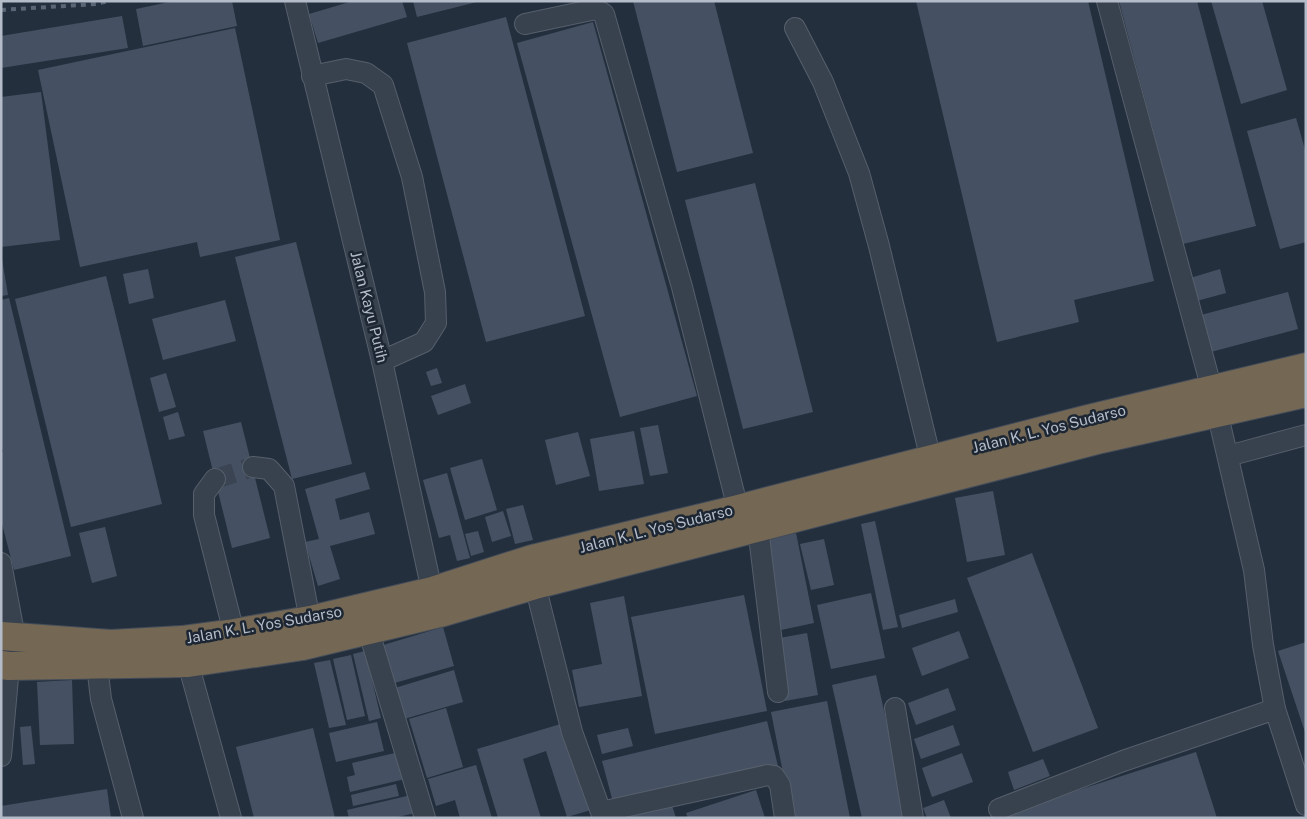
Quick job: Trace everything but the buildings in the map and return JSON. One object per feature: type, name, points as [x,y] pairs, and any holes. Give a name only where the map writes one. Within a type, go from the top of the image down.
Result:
[{"type":"highway","name":"Jalan K. L. Yos Sudarso","points":[[5,666],[188,663],[303,646],[365,619],[436,602],[534,585],[1101,439],[1215,402],[1306,367]]},
{"type":"highway","name":"Jalan K. L. Yos Sudarso","points":[[436,602],[532,559],[738,509],[1088,419],[1215,402],[1306,393]]},
{"type":"highway","name":"Jalan K. L. Yos Sudarso","points":[[8,637],[111,644],[182,640],[310,620],[365,619]]},
{"type":"street","name":"Jalan Kayu Putih","points":[[295,1],[382,361],[436,602]]},
{"type":"street","points":[[1107,1],[1215,402],[1254,570],[1263,645],[1275,709],[1306,805]]},
{"type":"street","points":[[525,24],[596,10],[604,14],[682,287],[738,509]]},
{"type":"street","points":[[795,28],[823,82],[859,173],[882,255],[931,460]]},
{"type":"street","points":[[312,76],[346,69],[366,73],[384,85],[412,177],[435,292],[436,323],[424,342],[382,361]]},
{"type":"street","points":[[1228,456],[1306,435]]},
{"type":"street","points":[[252,467],[269,469],[284,486],[310,620]]},
{"type":"street","points":[[215,479],[204,494],[204,515],[234,633]]},
{"type":"street","points":[[758,528],[778,692]]},
{"type":"street","points":[[1,756],[8,637],[2,574]]},
{"type":"street","points":[[534,585],[572,732],[603,815],[768,775],[774,776],[780,785],[785,818]]},
{"type":"street","points":[[365,619],[425,818]]},
{"type":"street","points":[[188,663],[231,818]]},
{"type":"street","points":[[97,665],[101,699],[134,818]]},
{"type":"street","points":[[895,708],[913,818]]},
{"type":"street","points":[[999,809],[1124,761],[1275,709]]},
{"type":"tunnel","points":[[215,479],[253,467]]},
{"type":"railway","points":[[1,10],[96,4],[109,1]]}]
